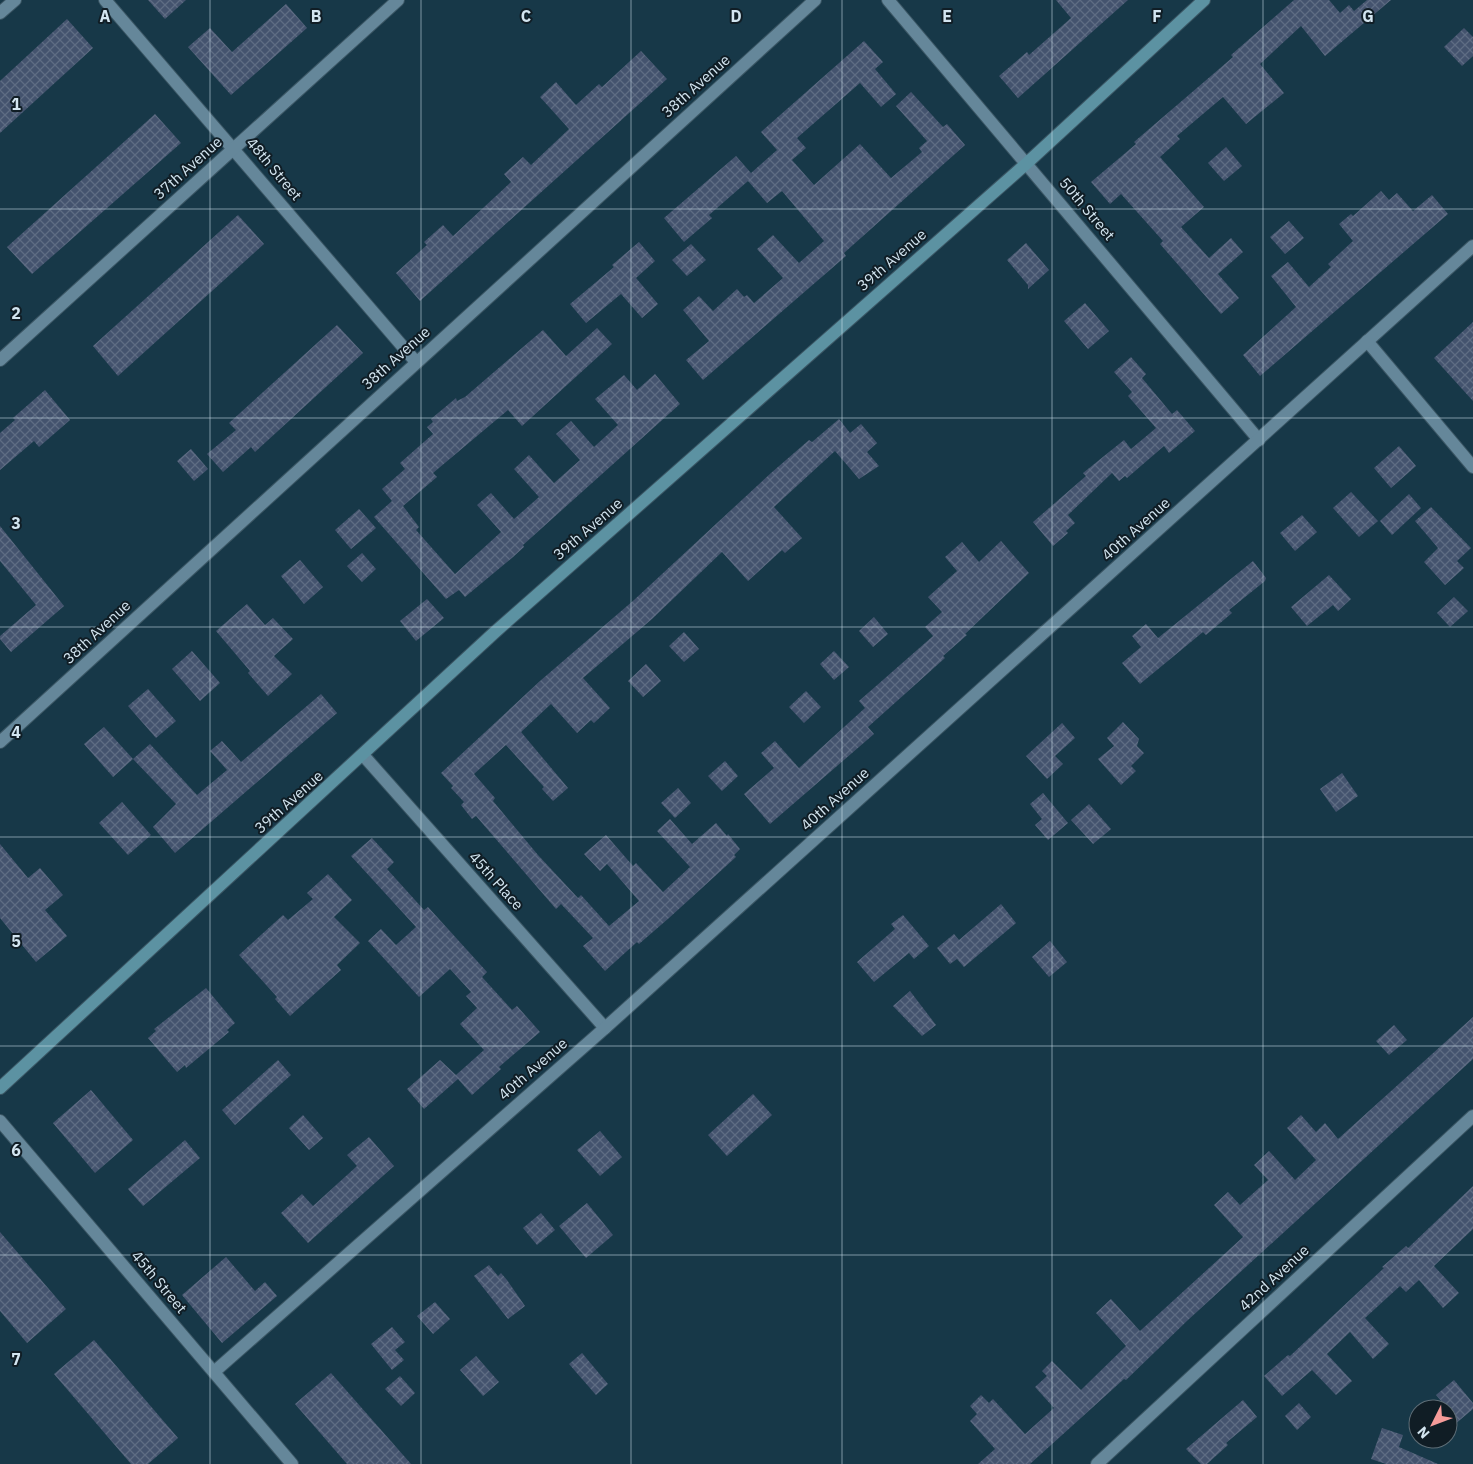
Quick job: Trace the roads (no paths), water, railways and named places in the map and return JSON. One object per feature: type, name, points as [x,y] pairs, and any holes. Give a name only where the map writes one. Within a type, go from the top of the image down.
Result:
[{"type":"main road","name":"39th Avenue","points":[[0,1088],[496,632],[1027,163],[1204,0]]},
{"type":"street","points":[[0,14],[15,0]]},
{"type":"street","name":"48th Street","points":[[105,0],[416,362]]},
{"type":"street","name":"37th Avenue","points":[[0,360],[398,0]]},
{"type":"street","name":"38th Avenue","points":[[0,742],[815,0]]},
{"type":"street","name":"50th Street","points":[[888,0],[1259,440]]},
{"type":"street","name":"40th Avenue","points":[[214,1372],[605,1028],[1473,246]]},
{"type":"street","points":[[1367,340],[1473,467]]},
{"type":"street","name":"45th Place","points":[[363,756],[605,1028]]},
{"type":"street","name":"42nd Avenue","points":[[1097,1464],[1473,1116]]},
{"type":"street","name":"45th Street","points":[[0,1121],[292,1464]]}]
